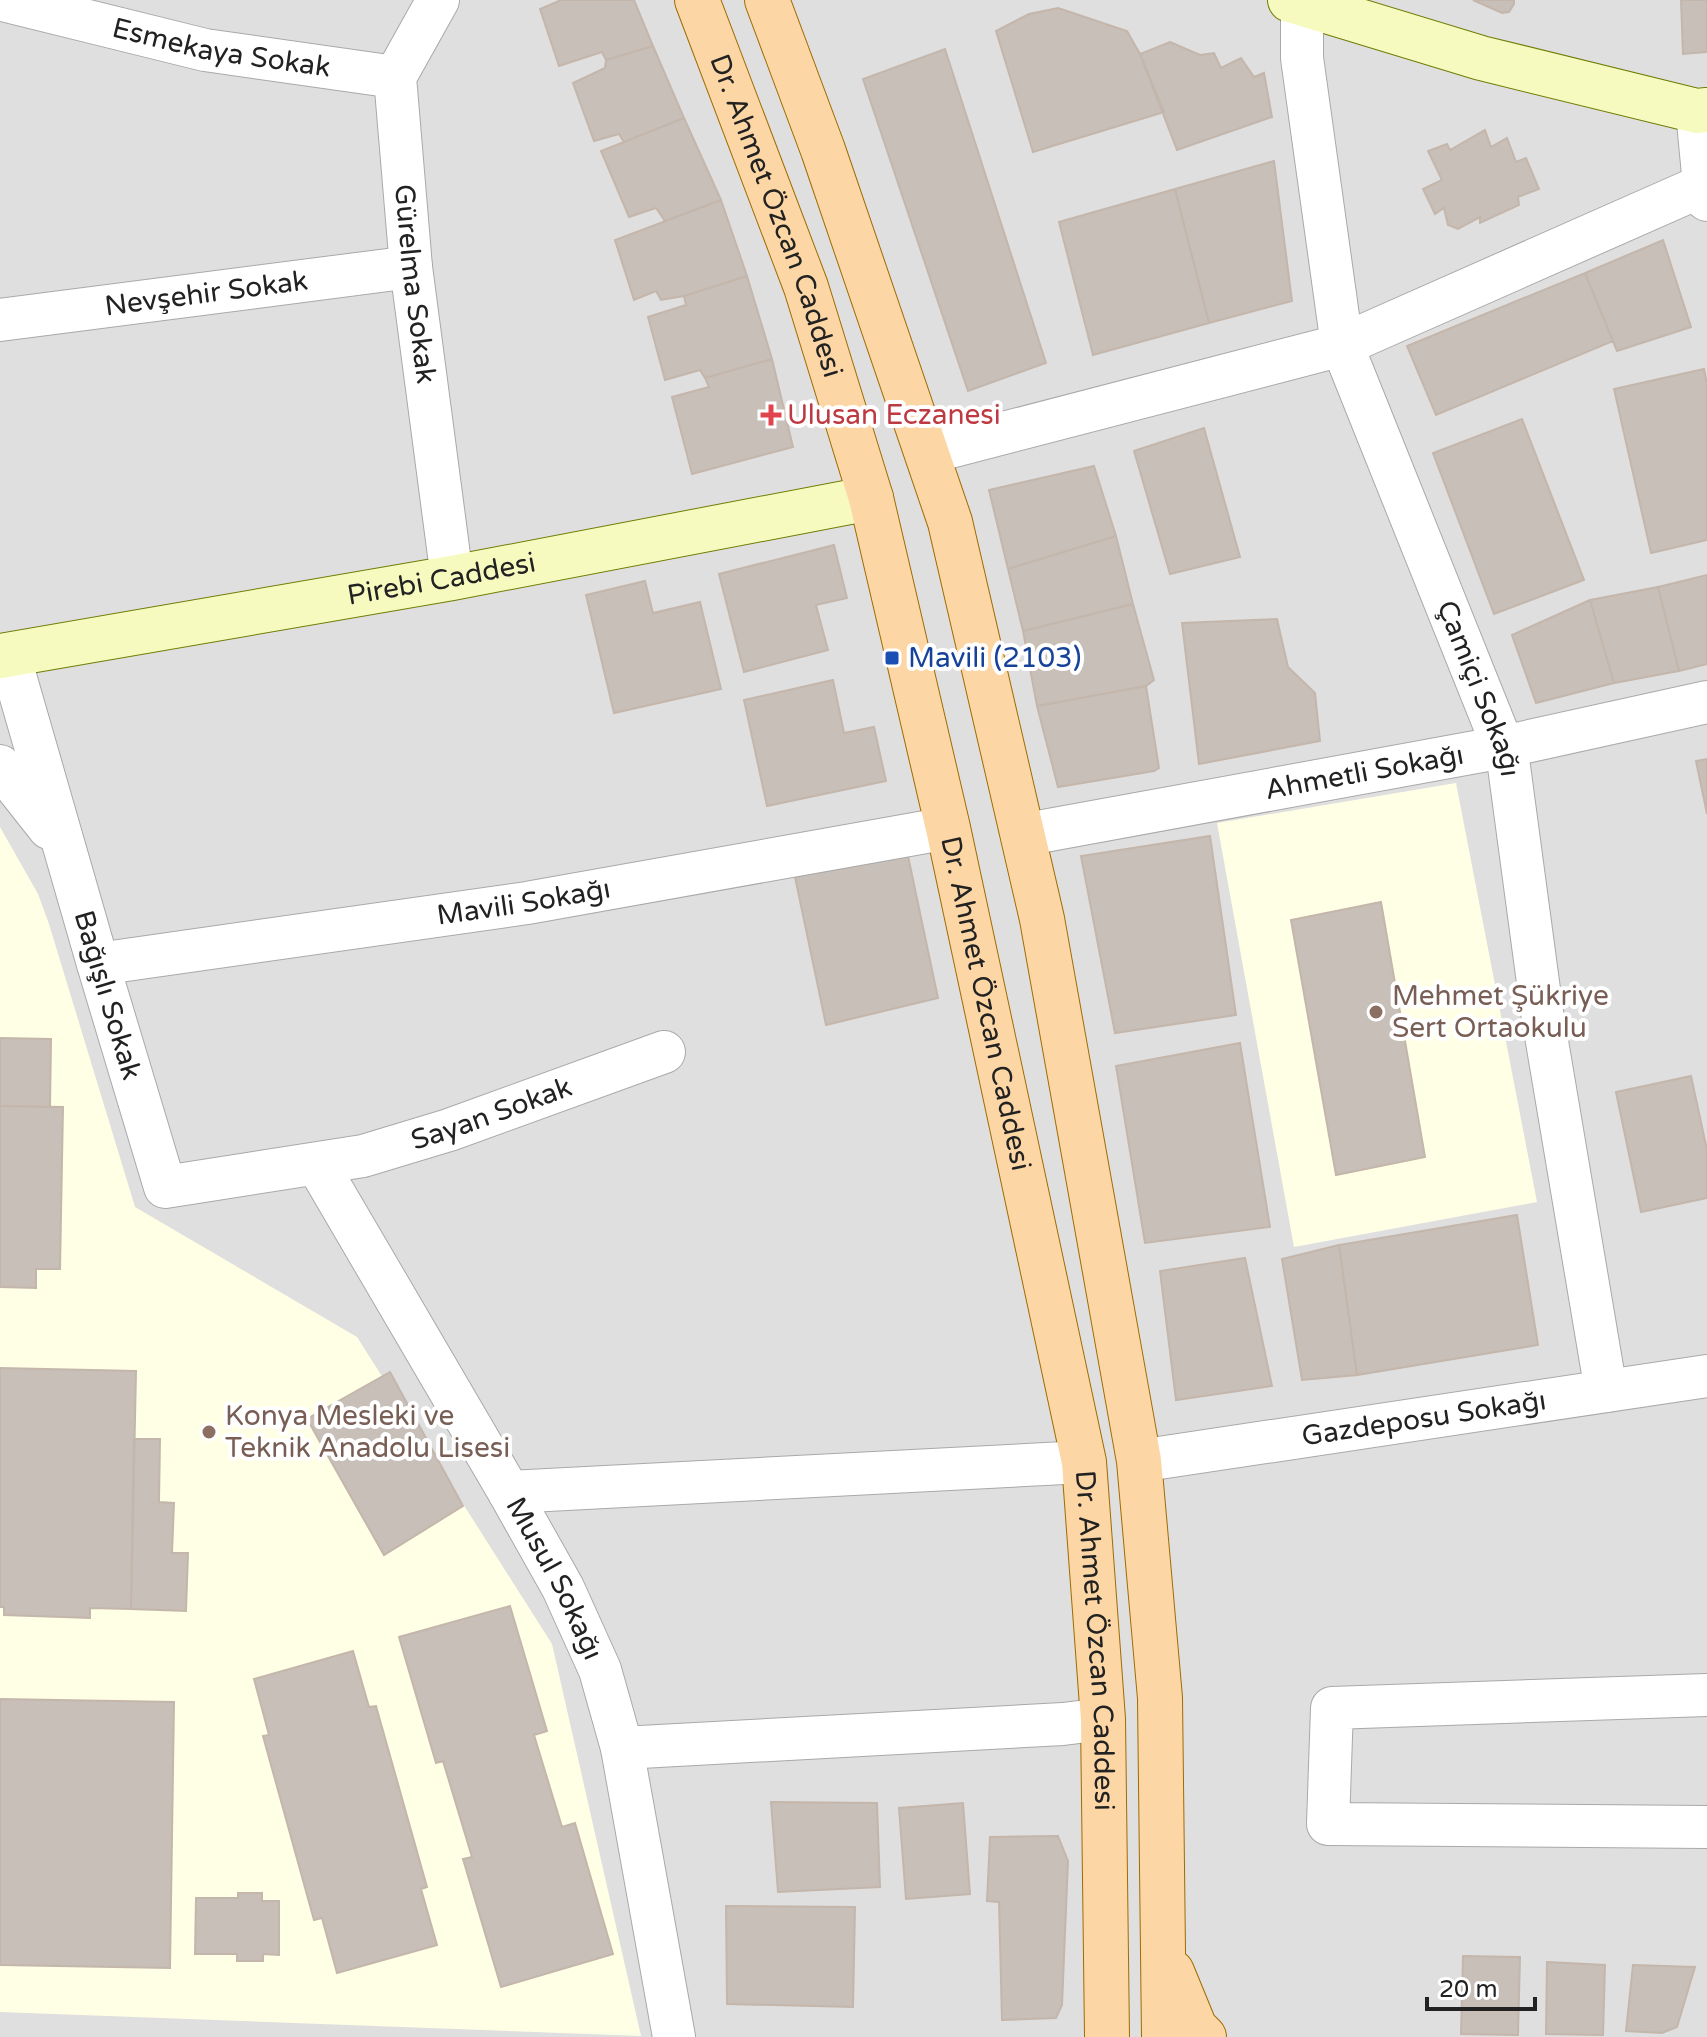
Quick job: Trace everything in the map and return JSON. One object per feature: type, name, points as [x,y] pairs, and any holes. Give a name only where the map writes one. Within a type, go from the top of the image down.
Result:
[{"type":"main road","name":"Dr. Ahmet Özcan Caddesi","points":[[697,0],[806,287],[871,498],[948,828],[1084,1462],[1103,1719],[1107,2037]]},
{"type":"main road","name":"Dr. Ahmet Özcan Caddesi","points":[[767,0],[823,150],[950,522],[1042,919],[1139,1461],[1160,1698],[1164,2037]]},
{"type":"main road","points":[[1163,1951],[1195,2028],[1204,2037]]},
{"type":"street","name":"Esmekaya Sokak","points":[[3,0],[205,50],[395,77]]},
{"type":"street","points":[[395,77],[438,0]]},
{"type":"street","points":[[927,453],[1342,345],[1705,192],[1702,110],[1481,58],[1296,2]]},
{"type":"street","name":"Çamiçi Sokağı","points":[[1296,2],[1342,345],[1508,759],[1542,1012],[1606,1391]]},
{"type":"street","name":"Gürelma Sokak","points":[[395,77],[411,267],[452,578]]},
{"type":"street","name":"Nevşehir Sokak","points":[[0,320],[411,267]]},
{"type":"street","name":"Pirebi Caddesi","points":[[3,655],[452,578],[871,498]]},
{"type":"street","name":"Bağışlı Sokak","points":[[3,655],[165,1187],[317,1164]]},
{"type":"street","name":"Ahmetli Sokağı","points":[[1022,835],[1503,747],[1707,702]]},
{"type":"street","points":[[0,766],[64,850]]},
{"type":"street","name":"Mavili Sokağı","points":[[98,964],[527,903],[948,828]]},
{"type":"street","name":"Sayan Sokak","points":[[317,1164],[363,1156],[410,1142],[664,1052]]},
{"type":"street","name":"Musul Sokağı","points":[[317,1164],[563,1588],[600,1670],[622,1748],[674,2037]]},
{"type":"street","name":"Gazdeposu Sokağı","points":[[1139,1461],[1707,1376]]},
{"type":"street","points":[[509,1492],[1084,1462]]},
{"type":"street","points":[[1707,1695],[1332,1708],[1328,1824],[1707,1827]]},
{"type":"street","points":[[622,1748],[1063,1724],[1103,1719]]},
{"type":"shaded area","points":[[0,0],[1707,0],[1707,2037],[0,2037]]},
{"type":"shaded area","name":"Mehmet Şükriye Sert Ortaokulu","points":[[1456,783],[1537,1202],[1294,1247],[1217,823]]},
{"type":"shaded area","name":"Konya Mesleki ve Teknik Anadolu Lisesi","points":[[0,827],[38,894],[49,924],[135,1207],[357,1337],[552,1644],[641,2036],[0,2012]]},
{"type":"building","points":[[561,0],[634,0],[653,46],[606,60],[602,52],[559,66],[540,9]]},
{"type":"building","points":[[1473,0],[1514,0],[1514,4],[1509,12],[1502,13]]},
{"type":"building","points":[[1681,0],[1707,0],[1707,52],[1683,54]]},
{"type":"building","points":[[1058,8],[1127,31],[1164,112],[1033,152],[996,31],[1029,14]]},
{"type":"building","points":[[1170,42],[1200,55],[1214,53],[1221,68],[1241,58],[1254,77],[1264,73],[1272,117],[1177,150],[1140,54]]},
{"type":"building","points":[[653,46],[684,118],[624,142],[619,134],[594,141],[573,83],[605,68],[606,60]]},
{"type":"building","points":[[945,49],[1046,363],[968,391],[863,79]]},
{"type":"building","points":[[684,118],[721,200],[665,221],[656,208],[629,217],[601,151]]},
{"type":"building","points":[[1485,130],[1491,147],[1507,138],[1516,162],[1526,158],[1539,189],[1518,197],[1519,205],[1480,223],[1480,217],[1458,229],[1448,225],[1444,208],[1435,214],[1423,189],[1442,180],[1428,151],[1447,144],[1450,150]]},
{"type":"building","points":[[1274,161],[1292,301],[1209,323],[1175,189]]},
{"type":"building","points":[[1175,189],[1209,323],[1093,355],[1059,222]]},
{"type":"building","points":[[721,200],[747,276],[684,296],[661,300],[656,291],[634,300],[615,240]]},
{"type":"building","points":[[1663,240],[1691,327],[1617,351],[1585,273]]},
{"type":"building","points":[[1585,273],[1613,341],[1436,415],[1407,346]]},
{"type":"building","points":[[747,276],[772,359],[705,378],[700,370],[665,380],[648,317],[686,305],[684,296]]},
{"type":"building","points":[[772,359],[793,447],[692,474],[672,397],[709,387],[705,378]]},
{"type":"building","points":[[1704,369],[1707,384],[1707,540],[1651,553],[1614,389]]},
{"type":"building","points":[[1522,419],[1584,580],[1494,614],[1433,453]]},
{"type":"building","points":[[1204,428],[1240,557],[1170,574],[1134,451]]},
{"type":"building","points":[[1094,466],[1116,536],[1008,569],[989,490]]},
{"type":"building","points":[[1116,536],[1133,604],[1023,631],[1008,569]]},
{"type":"building","points":[[834,545],[847,598],[816,605],[828,650],[744,672],[719,574]]},
{"type":"building","points":[[1707,575],[1707,664],[1679,671],[1658,587]]},
{"type":"building","points":[[645,581],[653,613],[700,602],[721,689],[614,713],[586,595]]},
{"type":"building","points":[[1658,587],[1679,671],[1614,683],[1590,600]]},
{"type":"building","points":[[1590,600],[1614,683],[1536,703],[1512,635]]},
{"type":"building","points":[[1133,604],[1154,680],[1146,686],[1037,706],[1023,631]]},
{"type":"building","points":[[1277,619],[1288,667],[1315,693],[1320,741],[1199,764],[1182,623]]},
{"type":"building","points":[[833,680],[844,733],[874,727],[886,781],[767,806],[744,700]]},
{"type":"building","points":[[1146,686],[1159,768],[1058,787],[1037,706]]},
{"type":"building","points":[[1707,759],[1707,814],[1696,761]]},
{"type":"building","points":[[1210,836],[1236,1015],[1115,1033],[1081,856]]},
{"type":"building","points":[[908,856],[938,998],[826,1025],[795,877]]},
{"type":"building","points":[[1381,902],[1425,1157],[1336,1175],[1291,920]]},
{"type":"building","points":[[0,1038],[51,1039],[50,1107],[0,1106]]},
{"type":"building","points":[[1240,1043],[1270,1227],[1145,1243],[1116,1066]]},
{"type":"building","points":[[1691,1076],[1707,1150],[1707,1198],[1641,1212],[1616,1092]]},
{"type":"building","points":[[0,1106],[63,1107],[60,1269],[36,1269],[36,1288],[0,1287]]},
{"type":"building","points":[[1517,1215],[1538,1345],[1357,1375],[1339,1245]]},
{"type":"building","points":[[1339,1245],[1357,1375],[1302,1380],[1282,1259]]},
{"type":"building","points":[[1245,1258],[1272,1386],[1176,1400],[1160,1271]]},
{"type":"building","points":[[0,1368],[136,1371],[131,1609],[90,1608],[90,1618],[4,1615],[4,1607],[0,1607]]},
{"type":"building","points":[[390,1372],[463,1506],[384,1555],[307,1419]]},
{"type":"building","points":[[134,1439],[160,1439],[159,1502],[174,1503],[172,1553],[188,1553],[186,1611],[131,1609]]},
{"type":"building","points":[[510,1606],[547,1731],[534,1735],[562,1827],[575,1823],[613,1954],[501,1987],[463,1859],[472,1857],[443,1761],[436,1763],[399,1637]]},
{"type":"building","points":[[353,1651],[369,1707],[376,1706],[427,1887],[421,1889],[437,1945],[337,1973],[322,1918],[314,1920],[263,1736],[269,1735],[254,1679]]},
{"type":"building","points":[[0,1699],[174,1702],[170,1968],[0,1965]]},
{"type":"building","points":[[771,1802],[877,1803],[880,1887],[778,1892]]},
{"type":"building","points":[[963,1803],[970,1894],[906,1899],[899,1808]]},
{"type":"building","points":[[1058,1836],[1068,1861],[1062,2005],[1056,2018],[1002,2020],[999,1902],[987,1901],[990,1837]]},
{"type":"building","points":[[238,1893],[262,1893],[262,1901],[279,1901],[279,1955],[263,1954],[263,1961],[237,1961],[237,1954],[195,1954],[196,1898],[238,1898]]},
{"type":"building","points":[[726,1906],[855,1907],[853,2007],[727,2004]]},
{"type":"building","points":[[1463,1956],[1520,1957],[1518,2035],[1461,2034]]},
{"type":"building","points":[[1547,1962],[1605,1965],[1603,2035],[1546,2034]]},
{"type":"building","points":[[1633,1965],[1695,1967],[1677,2027],[1662,2033],[1626,2031]]},
{"type":"place","name":"Ulusan Eczanesi","points":[[771,415]]},
{"type":"place","name":"Mavili (2103)","points":[[892,658]]},
{"type":"place","name":"Mehmet Şükriye Sert Ortaokulu","points":[[1376,1012]]},
{"type":"place","name":"Konya Mesleki ve Teknik Anadolu Lisesi","points":[[209,1432]]}]
